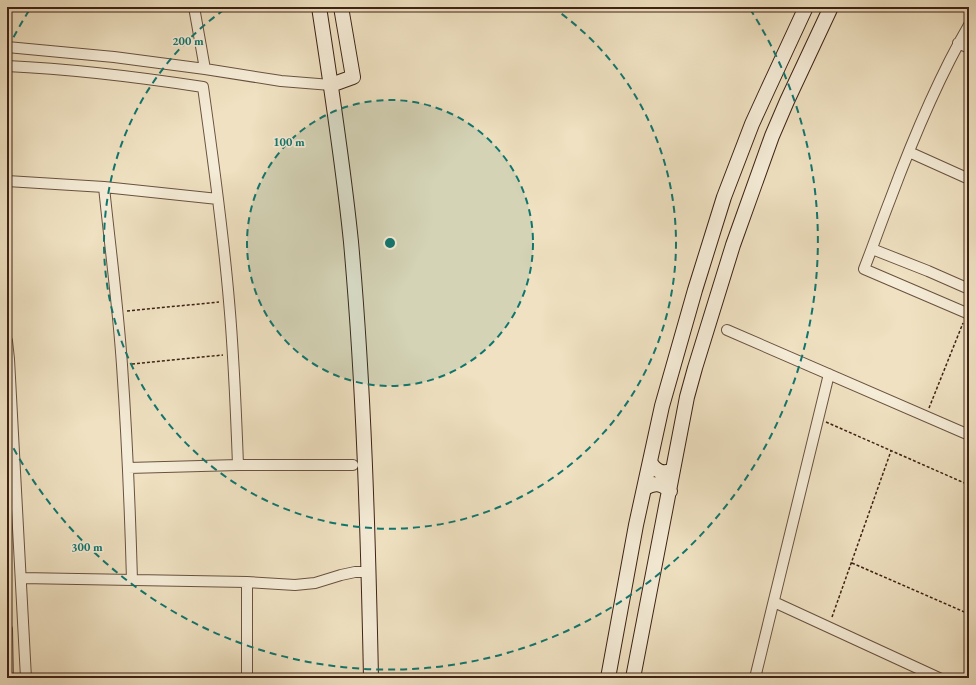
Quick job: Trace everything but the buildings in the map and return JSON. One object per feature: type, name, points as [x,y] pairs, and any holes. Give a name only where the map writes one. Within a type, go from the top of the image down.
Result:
[{"type":"street","points":[[194,7],[205,69]]},
{"type":"street","points":[[319,7],[344,181],[358,325],[369,572],[371,678]]},
{"type":"street","points":[[7,47],[114,57],[281,81],[331,85],[353,77],[341,7]]},
{"type":"street","points":[[608,678],[635,533],[662,406],[695,290],[722,204],[752,124],[806,7]]},
{"type":"street","points":[[632,678],[670,491],[687,397],[695,368],[733,245],[772,136],[831,7]]},
{"type":"street","points":[[968,314],[864,269],[909,152],[958,43],[969,25]]},
{"type":"street","points":[[958,43],[969,48]]},
{"type":"street","points":[[7,66],[123,75],[203,87],[224,245],[233,354],[238,466]]},
{"type":"street","points":[[909,152],[969,179]]},
{"type":"street","points":[[7,181],[104,187],[218,199]]},
{"type":"street","points":[[104,187],[122,364],[132,580]]},
{"type":"street","points":[[872,249],[969,289]]},
{"type":"street","points":[[727,330],[969,435]]},
{"type":"street","points":[[7,341],[26,678]]},
{"type":"street","points":[[755,678],[829,374]]},
{"type":"street","points":[[650,461],[654,468],[658,471],[666,473],[673,470]]},
{"type":"street","points":[[128,468],[353,465]]},
{"type":"street","points":[[645,488],[653,484],[658,484],[663,485],[670,491]]},
{"type":"street","points":[[21,578],[247,582],[295,585],[325,580],[355,572],[369,572]]},
{"type":"street","points":[[246,678],[247,582]]},
{"type":"street","points":[[774,602],[939,678]]},
{"type":"street","points":[[7,629],[8,678]]},
{"type":"path","points":[[117,312],[229,301]]},
{"type":"path","points":[[926,416],[968,314]]},
{"type":"path","points":[[122,364],[233,354]]},
{"type":"path","points":[[819,418],[969,485]]},
{"type":"path","points":[[828,627],[891,451]]},
{"type":"path","points":[[852,563],[969,614]]}]
